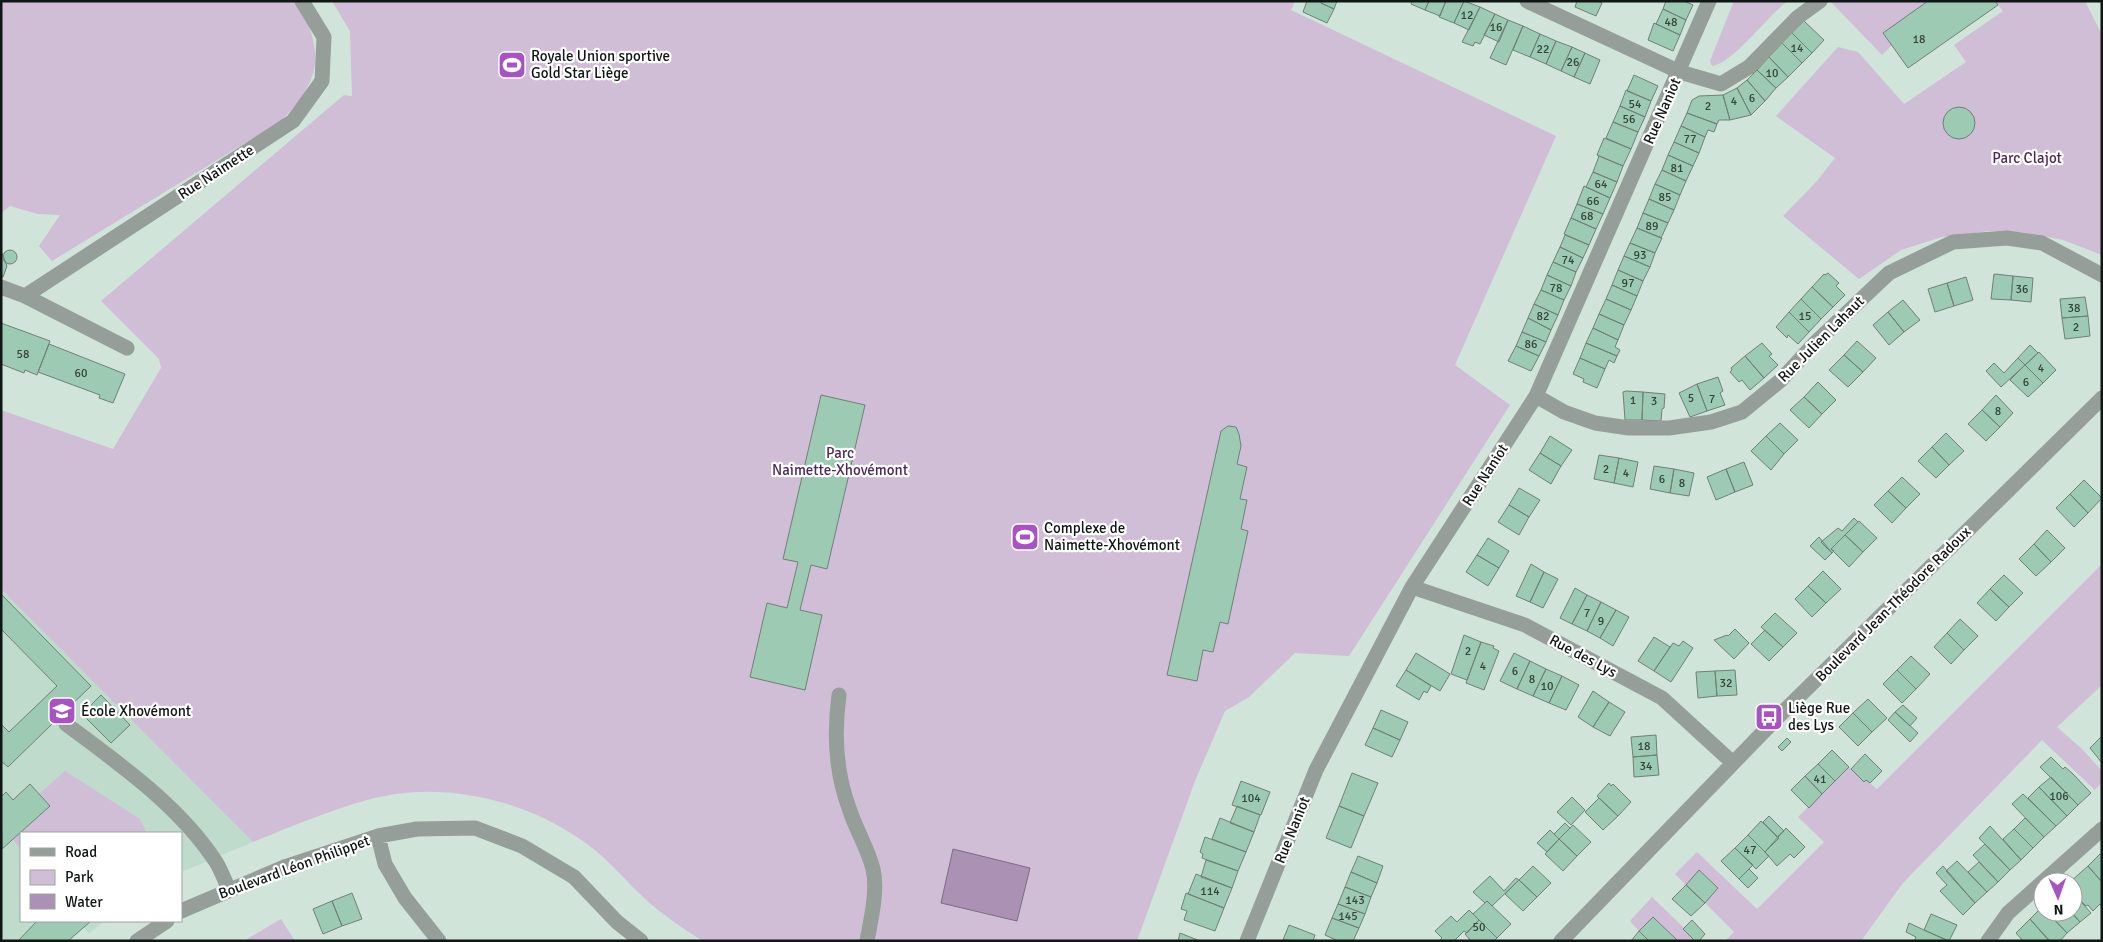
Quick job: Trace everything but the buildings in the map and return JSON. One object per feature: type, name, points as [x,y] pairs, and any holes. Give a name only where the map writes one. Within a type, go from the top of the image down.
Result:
[{"type":"street","name":"Rue Naimette","points":[[25,296],[293,121],[322,81],[324,37],[302,1]]},
{"type":"street","name":"Rue Naniot","points":[[1248,941],[1316,770],[1412,587],[1536,396],[1680,72],[1709,1]]},
{"type":"street","points":[[1534,3],[1680,72],[1721,84],[1749,67],[1798,17],[1820,1]]},
{"type":"street","name":"Rue Julien Lahaut","points":[[1536,396],[1572,415],[1595,423],[1629,428],[1669,428],[1711,422],[1742,412],[1780,380],[1814,344],[1889,273],[1953,242],[2007,238],[2042,244],[2102,275]]},
{"type":"street","points":[[1,287],[25,296],[127,348]]},
{"type":"street","name":"Boulevard Jean-Théodore Radoux","points":[[1561,941],[1661,840],[1733,762],[2102,398]]},
{"type":"street","name":"Rue des Lys","points":[[1412,587],[1525,625],[1662,698],[1733,762]]},
{"type":"street","points":[[839,695],[835,720],[838,759],[848,807],[873,869],[874,907],[867,941]]},
{"type":"street","points":[[66,724],[131,774],[191,829],[217,863],[230,890]]},
{"type":"street","name":"Boulevard Léon Philippet","points":[[182,911],[287,866],[378,836],[416,829],[475,828],[522,846],[574,877],[617,922],[641,941]]},
{"type":"street","points":[[1988,941],[2008,913],[2102,829]]},
{"type":"street","points":[[378,836],[385,864],[405,898],[439,941]]},
{"type":"street","points":[[137,941],[166,922]]},
{"type":"shaded area","name":"École Xhovémont","points":[[1,589],[253,842],[182,872],[182,832],[20,832],[20,922],[104,922],[89,933],[83,927],[68,941],[1,941]]},
{"type":"green space","points":[[1,1],[299,1],[312,37],[315,65],[305,91],[281,121],[52,261],[39,246],[60,215],[38,214],[10,206],[1,213]]},
{"type":"green space","name":"Parc Naimette-Xhovémont","points":[[332,1],[1295,1],[1291,10],[1556,136],[1455,365],[1510,405],[1349,656],[1295,653],[1249,697],[1225,711],[1195,781],[1137,941],[703,941],[679,926],[656,908],[602,856],[572,834],[545,819],[517,807],[487,798],[457,793],[426,792],[396,794],[367,800],[324,814],[253,842],[1,589],[1,410],[113,449],[161,368],[159,359],[101,301],[344,95],[352,96],[350,31]]},
{"type":"green space","points":[[1734,1],[1788,1],[1730,57],[1712,66],[1710,61]]},
{"type":"green space","points":[[1830,1],[1928,1],[1883,33],[1892,45],[1882,55]]},
{"type":"green space","name":"Parc Clajot","points":[[1995,1],[2085,1],[2102,35],[2102,255],[2063,240],[2021,232],[1989,231],[1942,237],[1901,250],[1859,279],[1783,216],[1817,181],[1835,158],[1776,116],[1838,47],[1858,52],[1904,104],[1966,62],[1954,45],[2003,11]]},
{"type":"green space","points":[[2102,564],[2102,685],[2057,727],[2082,749],[2102,771],[2102,782],[2095,790],[2042,740],[1903,883],[1861,941],[1725,941],[1734,932],[1705,903],[1718,888],[1700,871],[1686,885],[1675,874],[1697,852],[1757,909],[1824,842],[1798,817],[1849,767],[1864,781],[1866,780],[1877,789]]},
{"type":"green space","points":[[65,771],[140,819],[146,832],[22,832],[50,806],[39,794]]},
{"type":"green space","points":[[20,834],[20,848],[13,840]]},
{"type":"green space","points":[[1652,897],[1695,941],[1678,941],[1653,918],[1639,931],[1630,921]]},
{"type":"green space","points":[[281,919],[295,941],[244,941]]},
{"type":"water","points":[[953,849],[1030,868],[1017,921],[941,903]]},
{"type":"place","name":"Royale Union sportive Gold Star Liège","points":[[512,65]]},
{"type":"place","name":"Complexe de Naimette-Xhovémont","points":[[1025,537]]},
{"type":"place","name":"École Xhovémont","points":[[62,711]]},
{"type":"place","name":"Liège Rue des Lys","points":[[1769,717]]}]
